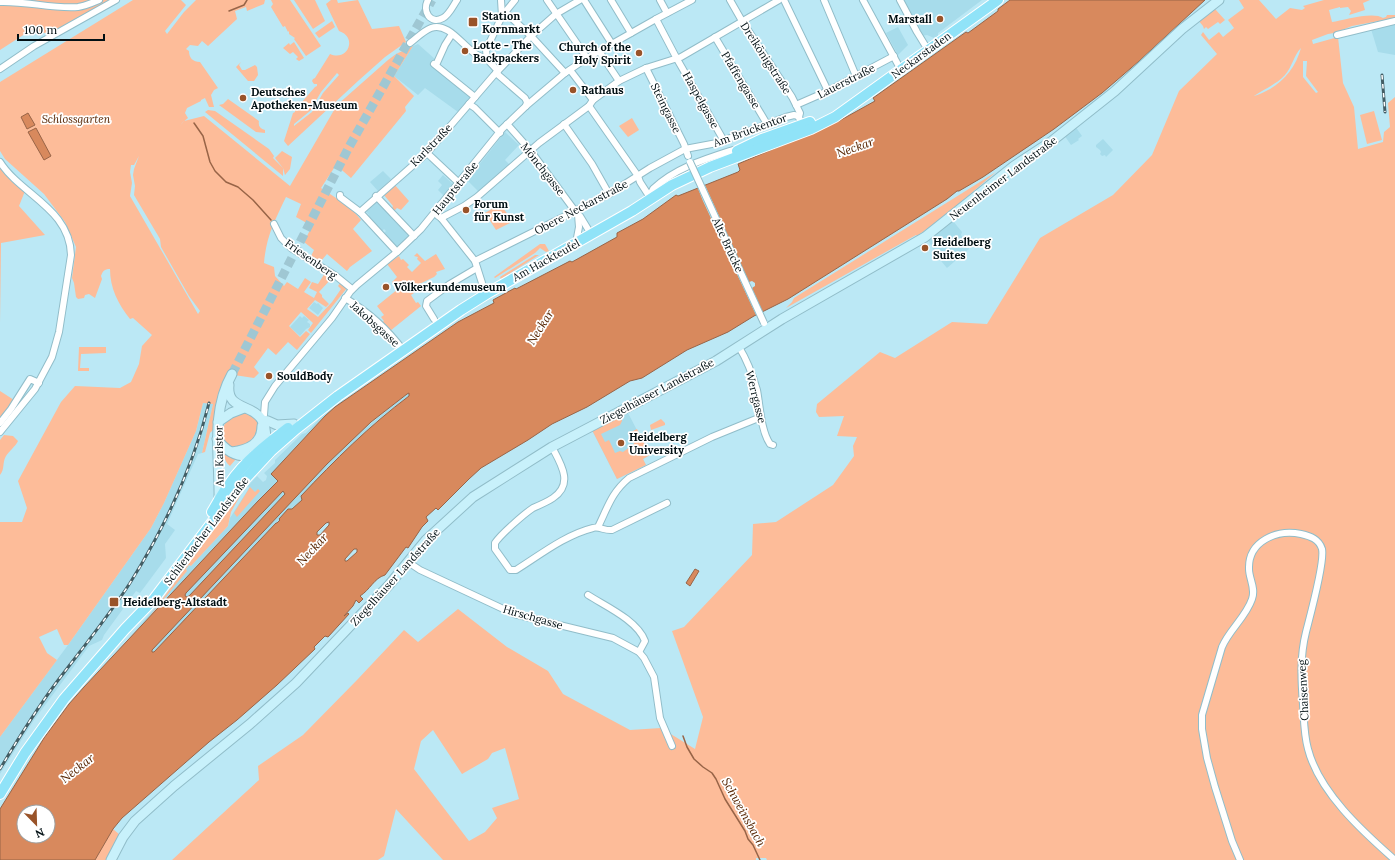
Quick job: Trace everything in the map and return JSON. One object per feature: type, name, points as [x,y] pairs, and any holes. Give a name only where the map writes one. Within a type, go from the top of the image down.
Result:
[{"type":"main road","name":"Neckarstaden","points":[[710,167],[762,138],[844,109],[998,0]]},
{"type":"main road","name":"Neuenheimer Landstraße","points":[[766,325],[930,234],[1014,166],[1052,141],[1115,91],[1182,29],[1219,0]]},
{"type":"main road","name":"Neckarstaden","points":[[699,172],[802,124]]},
{"type":"main road","name":"Am Hackteufel","points":[[263,453],[338,396],[488,293],[651,199],[672,185],[699,172]]},
{"type":"main road","name":"Ziegelhäuser Landstraße","points":[[111,860],[122,837],[135,822],[174,786],[296,684],[355,622],[436,530],[473,497],[552,447],[699,370],[739,347],[766,325]]},
{"type":"main road","name":"Am Karlstor","points":[[219,500],[217,439],[218,422],[226,386],[232,374],[229,385],[229,395],[233,401],[254,412],[262,420]]},
{"type":"main road","name":"Am Hackteufel","points":[[263,453],[294,424],[321,405],[338,396]]},
{"type":"main road","points":[[218,422],[231,413],[244,408]]},
{"type":"main road","points":[[262,420],[276,425],[294,424]]},
{"type":"main road","points":[[230,452],[246,449],[256,444],[260,438],[262,430],[262,420]]},
{"type":"main road","points":[[217,439],[224,449],[240,456],[263,453],[266,438],[262,420]]},
{"type":"main road","name":"Schlierbacher Landstraße","points":[[125,629],[190,544],[234,478],[263,453]]},
{"type":"main road","name":"Schlierbacher Landstraße","points":[[0,794],[25,753],[48,720],[81,679],[125,629],[154,599],[263,453]]},
{"type":"street","points":[[0,2],[18,2],[71,7],[86,5],[99,0]]},
{"type":"street","points":[[0,69],[34,46],[116,0]]},
{"type":"street","points":[[428,0],[425,6],[426,13],[431,18],[437,20],[446,16],[457,0]]},
{"type":"street","points":[[501,0],[504,14],[531,36],[567,71],[591,103],[635,177],[651,199]]},
{"type":"street","points":[[515,0],[504,14],[487,47],[486,57],[497,72],[524,98],[527,102],[526,106]]},
{"type":"street","points":[[547,0],[587,58]]},
{"type":"street","name":"Karlstraße","points":[[360,212],[376,196],[427,153],[497,72],[531,36],[556,14],[580,0]]},
{"type":"street","points":[[584,0],[612,44]]},
{"type":"street","points":[[610,0],[631,33]]},
{"type":"street","points":[[660,0],[667,13]]},
{"type":"street","name":"Hauptstraße","points":[[262,420],[264,416],[264,404],[274,386],[332,318],[345,298],[395,250],[414,236],[434,214],[507,124],[567,71],[599,51],[692,0]]},
{"type":"street","name":"Dreikönigstraße","points":[[730,0],[795,103],[800,113],[802,124]]},
{"type":"street","points":[[784,0],[828,91]]},
{"type":"street","points":[[824,0],[856,76]]},
{"type":"street","points":[[863,0],[893,58],[901,70]]},
{"type":"street","points":[[900,0],[928,50]]},
{"type":"street","points":[[441,218],[464,206],[477,197],[530,150],[619,82],[646,68],[678,60],[693,49],[777,1]]},
{"type":"street","name":"Haspelgasse","points":[[656,19],[724,141]]},
{"type":"street","points":[[1338,35],[1395,21]]},
{"type":"street","points":[[410,43],[433,27],[442,28],[452,34],[476,54],[486,57]]},
{"type":"street","points":[[452,34],[435,64],[475,97]]},
{"type":"street","name":"Pfaffengasse","points":[[714,37],[766,121]]},
{"type":"street","points":[[599,51],[619,82]]},
{"type":"street","name":"Lauerstraße","points":[[795,103],[828,91],[893,58]]},
{"type":"street","name":"Steingasse","points":[[646,68],[684,146]]},
{"type":"street","points":[[469,104],[500,133]]},
{"type":"street","name":"Am Brückentor","points":[[684,146],[696,147],[724,141],[766,121],[792,115],[797,116],[802,124]]},
{"type":"street","name":"Mönchgasse","points":[[507,124],[530,150],[580,216],[591,234]]},
{"type":"street","points":[[564,124],[592,164],[609,194]]},
{"type":"street","name":"Alte Brücke","points":[[684,146],[766,325]]},
{"type":"street","name":"Obere Neckarstraße","points":[[434,319],[426,306],[427,301],[476,265],[577,213],[684,146]]},
{"type":"street","points":[[651,199],[650,194],[652,190],[679,170],[697,162],[733,150],[737,151]]},
{"type":"street","points":[[427,153],[458,183]]},
{"type":"street","points":[[0,162],[8,173],[42,201],[54,215],[67,236],[70,248],[70,266],[59,332],[52,357],[39,383],[29,398],[0,432]]},
{"type":"street","points":[[340,196],[360,212],[395,250]]},
{"type":"street","points":[[376,196],[414,236]]},
{"type":"street","points":[[576,243],[579,227],[577,213]]},
{"type":"street","points":[[434,214],[441,218],[476,265],[484,286]]},
{"type":"street","name":"Friesenberg","points":[[274,224],[281,238],[291,248],[336,276],[352,290]]},
{"type":"street","name":"Jakobsgasse","points":[[345,298],[393,337],[404,350]]},
{"type":"street","name":"Werrgasse","points":[[739,347],[757,390],[761,417],[769,443],[773,445]]},
{"type":"street","points":[[0,423],[12,409],[30,379],[39,383]]},
{"type":"street","points":[[598,528],[612,496],[629,478],[712,437],[761,417]]},
{"type":"street","points":[[552,447],[562,466],[564,477],[563,486],[554,498],[528,512],[496,541],[494,546],[495,549],[510,570],[514,571],[560,542],[576,534],[593,528],[612,530],[667,502]]},
{"type":"street","name":"Chaisenweg","points":[[1240,860],[1232,841],[1215,787],[1204,741],[1202,715],[1222,647],[1226,638],[1253,597],[1253,589],[1249,574],[1250,561],[1254,550],[1260,543],[1272,535],[1286,533],[1305,535],[1315,539],[1321,546],[1322,552],[1321,564],[1303,642],[1301,660],[1302,689],[1308,749],[1318,773],[1334,799],[1395,860]]},
{"type":"street","name":"Hirschgasse","points":[[408,562],[420,570],[510,612],[613,638],[639,652],[644,658],[654,677],[660,718],[672,746]]},
{"type":"street","points":[[588,595],[623,617],[638,630],[645,641],[639,652]]},
{"type":"shaded area","points":[[902,0],[982,0],[938,33],[938,36],[934,38],[927,35],[922,36]]},
{"type":"shaded area","points":[[1395,24],[1395,55],[1378,52],[1371,29]]},
{"type":"shaded area","points":[[898,27],[908,45],[898,55],[886,33]]},
{"type":"shaded area","points":[[418,44],[436,60],[433,66],[471,97],[458,112],[425,88],[418,95],[394,76],[413,46]]},
{"type":"shaded area","points":[[1075,126],[1082,136],[1071,145],[1064,135]]},
{"type":"shaded area","points":[[505,132],[519,145],[505,160],[511,166],[479,192],[467,180]]},
{"type":"shaded area","points":[[1103,139],[1113,150],[1106,157],[1105,155],[1102,156],[1100,154],[1100,150],[1096,147],[1096,145]]},
{"type":"shaded area","points":[[383,171],[391,179],[378,191],[370,182]]},
{"type":"shaded area","points":[[443,175],[454,185],[444,196],[438,190],[442,185],[438,181]]},
{"type":"shaded area","points":[[378,200],[382,207],[410,234],[397,248],[384,233],[386,231],[384,229],[382,231],[367,217],[369,215],[365,210]]},
{"type":"shaded area","points":[[953,221],[962,232],[961,235],[969,249],[947,268],[937,256],[928,240]]},
{"type":"shaded area","points":[[314,302],[317,304],[318,303],[323,308],[318,315],[309,308]]},
{"type":"shaded area","points":[[300,316],[302,318],[304,316],[309,320],[307,322],[310,324],[310,327],[300,336],[290,327]]},
{"type":"shaded area","points":[[407,394],[409,394],[409,396],[378,420],[352,444],[302,497],[302,500],[292,509],[288,509],[279,519],[280,520],[154,652],[152,652],[152,650],[198,587],[189,596],[185,597],[185,594],[195,584],[192,572],[129,638],[187,571],[186,570],[189,565],[191,566],[228,526],[230,518],[249,488],[248,486],[257,476],[263,482],[266,480],[267,476],[264,473],[275,463],[275,460],[302,434],[306,433],[323,415],[344,399],[345,400],[325,416],[271,474],[278,481],[263,497],[270,504],[282,492],[285,492],[280,513],[359,433]]},
{"type":"shaded area","points":[[203,403],[213,404],[202,453],[198,454],[167,524],[175,530],[165,544],[166,558],[140,593],[136,591],[104,635],[102,640],[89,646],[34,720],[0,774],[0,737],[68,645],[151,528],[164,503],[196,431]]},
{"type":"shaded area","name":"Heidelberg University","points":[[628,413],[650,455],[643,459],[646,465],[617,479],[592,430]]},
{"type":"green space","points":[[0,0],[111,0],[49,34],[31,30],[0,50]]},
{"type":"green space","name":"Schlossgarten","points":[[133,0],[181,0],[186,5],[165,31],[167,34],[184,12],[196,0],[265,0],[264,4],[247,11],[246,7],[235,11],[237,19],[208,46],[202,41],[198,46],[190,45],[186,49],[189,51],[192,59],[200,62],[218,88],[214,90],[211,95],[214,107],[209,107],[205,98],[187,108],[185,113],[188,118],[184,121],[204,116],[290,186],[337,105],[388,60],[396,54],[413,46],[394,76],[414,96],[405,107],[406,111],[351,178],[336,165],[321,188],[351,208],[361,220],[353,229],[372,251],[350,267],[347,271],[327,254],[321,261],[311,256],[314,250],[304,242],[312,226],[296,217],[301,204],[286,197],[269,237],[264,263],[274,267],[275,276],[284,286],[287,282],[298,289],[305,278],[311,282],[304,292],[314,298],[317,292],[309,288],[312,282],[318,284],[325,273],[332,278],[319,292],[329,304],[326,307],[315,300],[307,309],[318,317],[332,302],[341,289],[338,286],[341,282],[347,288],[311,333],[308,330],[313,323],[301,312],[289,326],[300,337],[306,331],[310,334],[297,350],[288,342],[276,355],[268,348],[254,367],[259,373],[254,378],[234,375],[214,429],[210,433],[205,452],[202,453],[213,404],[203,403],[196,431],[164,503],[151,528],[68,645],[64,645],[57,629],[39,637],[47,653],[57,660],[0,737],[0,522],[22,522],[27,508],[18,481],[61,402],[75,386],[120,388],[131,382],[139,364],[142,346],[152,335],[133,318],[130,319],[122,308],[111,283],[110,269],[105,270],[102,273],[102,279],[95,298],[89,294],[85,295],[84,298],[78,299],[76,297],[72,278],[76,247],[65,222],[44,194],[5,159],[0,151],[0,82]],"holes":[[[139,156],[134,169],[134,195],[160,239],[161,247],[189,296],[200,311],[198,314],[130,196],[132,183],[130,172],[131,165],[134,165]]]},
{"type":"green space","points":[[271,0],[290,0],[321,46],[306,56],[294,39],[295,38],[289,34],[289,31],[288,32],[285,26],[283,27],[271,7],[273,4]]},
{"type":"green space","points":[[294,0],[315,0],[325,21],[313,29]]},
{"type":"green space","points":[[331,0],[337,0],[338,3],[358,0],[372,29],[399,26],[406,42],[385,57],[288,146],[284,141],[293,113],[317,86],[317,84],[314,84],[312,81],[313,79],[330,54],[336,56],[342,55],[348,48],[348,38],[345,34],[339,31],[326,4]],"holes":[[[337,73],[339,75],[323,93],[312,112],[294,126],[294,124],[310,111],[321,92]]]},
{"type":"green space","points":[[1239,0],[1259,0],[1276,19],[1290,8],[1302,10],[1305,8],[1303,6],[1324,0],[1370,0],[1363,3],[1365,10],[1349,15],[1351,11],[1348,7],[1340,7],[1329,10],[1332,22],[1373,15],[1383,18],[1387,15],[1395,15],[1395,18],[1352,26],[1340,32],[1328,34],[1312,40],[1313,44],[1338,37],[1343,83],[1354,107],[1358,149],[1383,142],[1384,132],[1390,127],[1388,103],[1395,97],[1395,860],[767,860],[766,858],[756,858],[756,860],[443,860],[396,809],[384,856],[378,860],[172,860],[259,780],[258,766],[303,735],[404,630],[418,642],[458,609],[507,647],[548,671],[563,694],[630,730],[661,728],[695,749],[703,717],[672,631],[684,627],[752,555],[753,524],[776,522],[833,485],[854,456],[853,446],[857,437],[837,436],[844,416],[819,417],[816,412],[817,404],[880,352],[895,358],[952,322],[987,324],[1040,238],[1113,195],[1152,155],[1179,91],[1217,54],[1201,35],[1203,32],[1209,40],[1219,32],[1223,37],[1234,28],[1228,20],[1244,8]],"holes":[[[1301,48],[1293,67],[1285,78],[1265,92],[1254,96],[1274,84],[1285,75]],[[1303,61],[1307,61],[1306,76],[1318,92],[1316,93],[1303,77]],[[433,730],[462,774],[488,759],[492,753],[505,748],[519,799],[492,808],[497,818],[485,832],[469,841],[414,769],[421,741]]]},
{"type":"green space","points":[[1215,9],[1225,20],[1220,24],[1218,22],[1208,29],[1206,27],[1204,29],[1198,20]]},
{"type":"green space","points":[[332,21],[335,27],[319,38],[315,33]]},
{"type":"green space","points":[[294,42],[304,58],[299,61],[296,59],[298,57],[293,52],[290,54],[283,48],[289,43],[290,45]]},
{"type":"green space","points":[[241,62],[239,65],[242,70],[255,65],[257,67],[258,75],[254,81],[248,81],[236,67]]},
{"type":"green space","points":[[228,99],[259,121],[260,127],[265,130],[265,133],[256,132],[219,105],[223,104]]},
{"type":"green space","points":[[208,110],[215,111],[269,149],[274,156],[273,158],[283,168],[283,176],[205,112]]},
{"type":"green space","points":[[1374,111],[1382,140],[1367,144],[1360,115]]},
{"type":"green space","points":[[632,118],[639,130],[628,137],[619,126]]},
{"type":"green space","points":[[282,151],[292,157],[290,169],[285,175],[283,168],[275,158]]},
{"type":"green space","points":[[0,168],[25,191],[19,206],[45,235],[1,243],[0,324]]},
{"type":"green space","points":[[996,172],[942,218],[917,236],[916,235],[786,308],[794,298]]},
{"type":"green space","points":[[394,184],[409,201],[401,210],[397,208],[393,212],[391,210],[393,206],[384,193]]},
{"type":"green space","points":[[500,204],[509,216],[511,215],[514,221],[496,230],[485,213]]},
{"type":"green space","points":[[540,244],[545,244],[549,251],[546,252],[540,248],[535,253],[495,278],[494,277]]},
{"type":"green space","points":[[417,253],[425,261],[436,254],[445,269],[436,272],[437,274],[434,277],[411,288],[414,293],[411,295],[416,303],[418,302],[421,306],[390,331],[381,323],[384,321],[381,317],[384,315],[377,306],[398,289],[392,282],[397,277],[387,264],[399,256],[401,260],[403,259],[409,265],[407,267],[412,272],[421,263],[417,259],[418,257],[414,256]]},
{"type":"green space","points":[[535,255],[539,255],[501,279],[500,277]]},
{"type":"green space","points":[[79,347],[106,347],[106,353],[81,354],[80,368],[89,368],[89,371],[78,371]]},
{"type":"green space","points":[[0,391],[14,400],[0,419]]},
{"type":"green space","points":[[241,412],[253,415],[256,418],[258,426],[255,442],[233,449],[223,441],[223,430],[226,422]]},
{"type":"green space","name":"Heidelberg University","points":[[621,417],[622,421],[620,425],[601,434],[605,442],[609,440],[615,453],[620,451],[623,452],[634,444],[629,433],[637,429],[650,455],[643,459],[646,465],[617,479],[592,430]]},
{"type":"green space","points":[[661,419],[665,425],[651,430],[650,425]]},
{"type":"green space","points":[[4,435],[13,436],[18,441],[6,456],[0,475],[0,440]]},
{"type":"green space","points":[[224,453],[239,460],[239,461],[236,459],[230,466],[224,457]]},
{"type":"green space","points":[[250,487],[255,492],[258,489],[260,491],[237,517],[234,513]]},
{"type":"green space","points":[[244,489],[231,512],[228,526],[191,566],[189,565],[186,569],[187,571],[149,617]]},
{"type":"green space","points":[[113,829],[120,835],[107,860],[95,860]]},
{"type":"water","name":"Neckar","points":[[1010,0],[1205,0],[1102,93],[1054,129],[983,177],[957,191],[947,199],[788,299],[754,316],[728,332],[687,350],[642,378],[630,381],[587,407],[552,424],[481,468],[438,510],[436,508],[426,517],[428,521],[422,527],[408,548],[406,547],[385,575],[375,581],[367,591],[360,596],[363,599],[359,603],[356,600],[344,616],[348,613],[349,614],[328,637],[325,636],[314,647],[315,649],[277,685],[122,818],[113,829],[95,860],[0,860],[0,809],[44,738],[69,704],[278,481],[271,474],[335,407],[458,322],[494,303],[493,300],[570,261],[572,262],[617,237],[617,233],[643,219],[676,195],[678,196],[738,172],[740,170],[738,164],[839,121],[875,101],[873,98],[998,11],[998,9]],"holes":[[[409,393],[409,396],[366,431],[327,469],[301,496],[302,500],[292,509],[288,509],[279,519],[280,520],[154,652],[152,652],[152,650],[327,464],[371,422]],[[283,491],[285,494],[189,596],[186,597],[186,593]],[[329,522],[329,525],[320,535],[317,535],[317,532]],[[354,549],[357,549],[357,552],[347,561],[345,561]]]},
{"type":"water","points":[[28,113],[35,125],[27,129],[21,117]]},
{"type":"water","points":[[36,128],[51,156],[44,160],[28,132]]},
{"type":"water","points":[[695,569],[699,571],[690,586],[686,583]]},
{"type":"pier","points":[[704,183],[749,282],[752,281],[755,283],[755,286],[752,288],[763,313],[757,317],[697,186]]},
{"type":"waterway","points":[[229,11],[244,5],[247,0]]},
{"type":"waterway","points":[[194,123],[203,136],[210,162],[215,171],[226,182],[238,187],[253,200],[271,220]]},
{"type":"waterway","name":"Schweinsbach","points":[[683,736],[694,759],[712,773],[716,779],[725,799],[745,831],[760,860]]},
{"type":"tunnel","points":[[232,374],[349,147],[432,0]]},
{"type":"railway","points":[[1382,75],[1385,112]]},
{"type":"railway","points":[[0,769],[41,704],[113,608],[143,562],[177,496],[195,450],[209,403]]},
{"type":"place","name":"Marstall","points":[[940,19]]},
{"type":"place","name":"Station Kornmarkt","points":[[473,22]]},
{"type":"place","name":"Lotte - The Backpackers","points":[[465,51]]},
{"type":"place","name":"Church of the Holy Spirit","points":[[639,53]]},
{"type":"place","name":"Rathaus","points":[[573,90]]},
{"type":"place","name":"Deutsches Apotheken-Museum","points":[[243,98]]},
{"type":"place","name":"Forum für Kunst","points":[[466,210]]},
{"type":"place","name":"Heidelberg Suites","points":[[925,248]]},
{"type":"place","name":"Völkerkundemuseum","points":[[386,287]]},
{"type":"place","name":"SouldBody","points":[[269,376]]},
{"type":"place","name":"Heidelberg University","points":[[621,443]]},
{"type":"place","name":"Heidelberg-Altstadt","points":[[114,602]]}]
